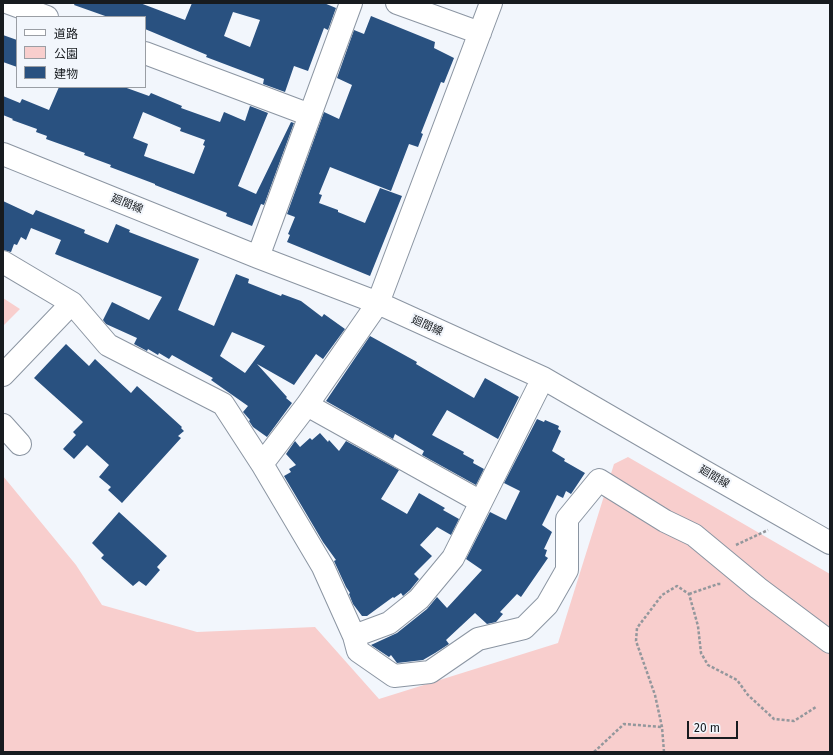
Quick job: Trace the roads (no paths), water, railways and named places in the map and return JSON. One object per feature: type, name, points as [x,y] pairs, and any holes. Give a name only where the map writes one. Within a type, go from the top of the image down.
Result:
[{"type":"street","points":[[9,3],[44,16]]},
{"type":"street","points":[[258,257],[351,3]]},
{"type":"street","points":[[397,3],[480,33]]},
{"type":"street","points":[[262,464],[307,405],[378,303],[491,3]]},
{"type":"street","points":[[146,53],[310,115]]},
{"type":"street","name":"廻間線","points":[[3,154],[258,257],[378,303],[544,378],[830,543]]},
{"type":"street","points":[[3,262],[72,303],[108,346],[223,404],[262,464],[323,567],[354,636],[358,651],[394,676],[430,672],[478,639],[524,628],[547,605],[567,570],[567,519],[599,480],[665,521],[694,535],[758,588],[830,642]]},
{"type":"street","points":[[3,375],[72,303]]},
{"type":"street","points":[[354,636],[389,623],[419,599],[454,558],[544,378]]},
{"type":"street","points":[[307,405],[481,502]]},
{"type":"street","points":[[3,425],[20,444]]}]
